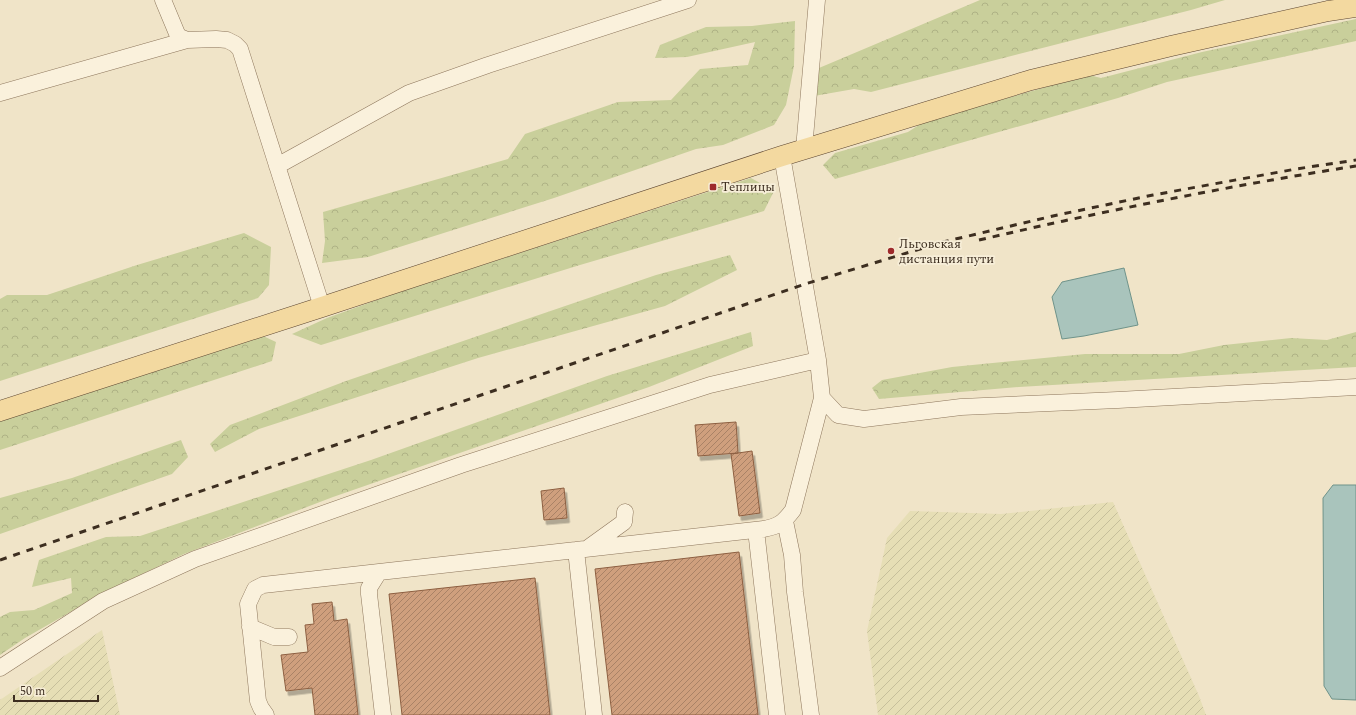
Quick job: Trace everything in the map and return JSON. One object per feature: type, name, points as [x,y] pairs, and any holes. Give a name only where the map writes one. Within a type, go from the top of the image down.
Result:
[{"type":"main road","points":[[0,411],[782,156],[1031,80],[1171,46],[1356,6]]},
{"type":"street","points":[[163,0],[178,36],[187,40]]},
{"type":"street","points":[[277,166],[409,93],[488,65],[688,0]]},
{"type":"street","points":[[804,149],[816,0]]},
{"type":"street","points":[[0,93],[187,40],[216,39],[226,40],[235,44],[240,50],[322,307]]},
{"type":"street","points":[[266,715],[258,701],[248,604],[255,589],[263,585],[756,530],[776,526],[785,520],[793,510],[822,398],[818,360],[782,156]]},
{"type":"street","points":[[0,668],[102,601],[195,559],[506,450],[710,385],[818,360]]},
{"type":"street","points":[[822,398],[838,415],[864,419],[961,407],[1110,401],[1356,387]]},
{"type":"street","points":[[582,549],[624,522],[625,512]]},
{"type":"street","points":[[785,520],[792,555],[795,592],[811,715]]},
{"type":"street","points":[[756,530],[778,715]]},
{"type":"street","points":[[582,549],[594,715]]},
{"type":"street","points":[[379,572],[369,588],[369,594],[384,715]]},
{"type":"street","points":[[250,627],[274,637],[289,636]]},
{"type":"shaded area","points":[[1113,502],[1206,715],[878,715],[867,631],[887,538],[910,511],[1001,514]]},
{"type":"shaded area","points":[[102,630],[120,715],[0,715],[0,700]]},
{"type":"green space","points":[[980,0],[1225,0],[871,92],[854,89],[814,96],[819,68]]},
{"type":"green space","points":[[1356,19],[1356,41],[1167,82],[1118,98],[835,179],[823,165],[835,153],[908,132],[925,121],[1089,75],[1101,78],[1202,52]]},
{"type":"green space","points":[[795,21],[794,66],[786,105],[774,125],[723,145],[696,149],[554,198],[368,257],[322,263],[325,241],[323,212],[508,159],[525,134],[618,102],[671,100],[700,69],[748,65],[755,42],[687,57],[655,58],[660,45],[706,27],[752,26]]},
{"type":"green space","points":[[751,178],[774,191],[764,211],[580,265],[321,345],[292,334],[327,318],[399,292]]},
{"type":"green space","points":[[244,233],[271,247],[269,285],[258,298],[0,381],[0,299],[7,295],[47,295],[137,265]]},
{"type":"green space","points":[[730,255],[737,270],[665,306],[478,358],[259,429],[215,452],[210,444],[230,425],[346,381],[656,275]]},
{"type":"green space","points":[[751,332],[753,346],[649,387],[333,497],[184,554],[107,591],[25,638],[0,655],[0,617],[10,612],[34,610],[72,593],[71,578],[32,587],[39,560],[106,537],[140,536],[371,460],[607,376]]},
{"type":"green space","points":[[1356,332],[1356,367],[1019,387],[879,399],[872,388],[882,380],[952,367],[1085,354],[1179,354],[1224,345],[1291,338],[1327,340]]},
{"type":"green space","points":[[261,335],[276,342],[272,361],[0,450],[0,419]]},
{"type":"green space","points":[[181,440],[188,457],[172,474],[0,534],[0,498],[72,478]]},
{"type":"water","points":[[1124,268],[1138,325],[1062,339],[1052,297],[1062,282]]},
{"type":"water","points":[[1333,485],[1356,485],[1356,700],[1332,699],[1324,686],[1323,498]]},
{"type":"building","points":[[736,422],[738,453],[698,456],[695,425]]},
{"type":"building","points":[[752,451],[760,513],[739,516],[731,454]]},
{"type":"building","points":[[564,488],[567,518],[544,520],[541,491]]},
{"type":"building","points":[[739,552],[758,715],[612,715],[595,569]]},
{"type":"building","points":[[535,578],[550,715],[402,715],[389,594]]},
{"type":"building","points":[[332,602],[334,621],[347,619],[358,715],[315,715],[312,688],[286,691],[281,655],[308,652],[305,625],[314,624],[312,604]]},
{"type":"railway","points":[[0,560],[805,284],[943,242],[1053,216],[1153,195],[1296,169],[1356,160]]},
{"type":"railway","points":[[979,240],[1167,200],[1356,166]]},
{"type":"place","name":"Теплицы","points":[[713,187]]},
{"type":"place","name":"Льговская дистанция пути","points":[[891,251]]}]
